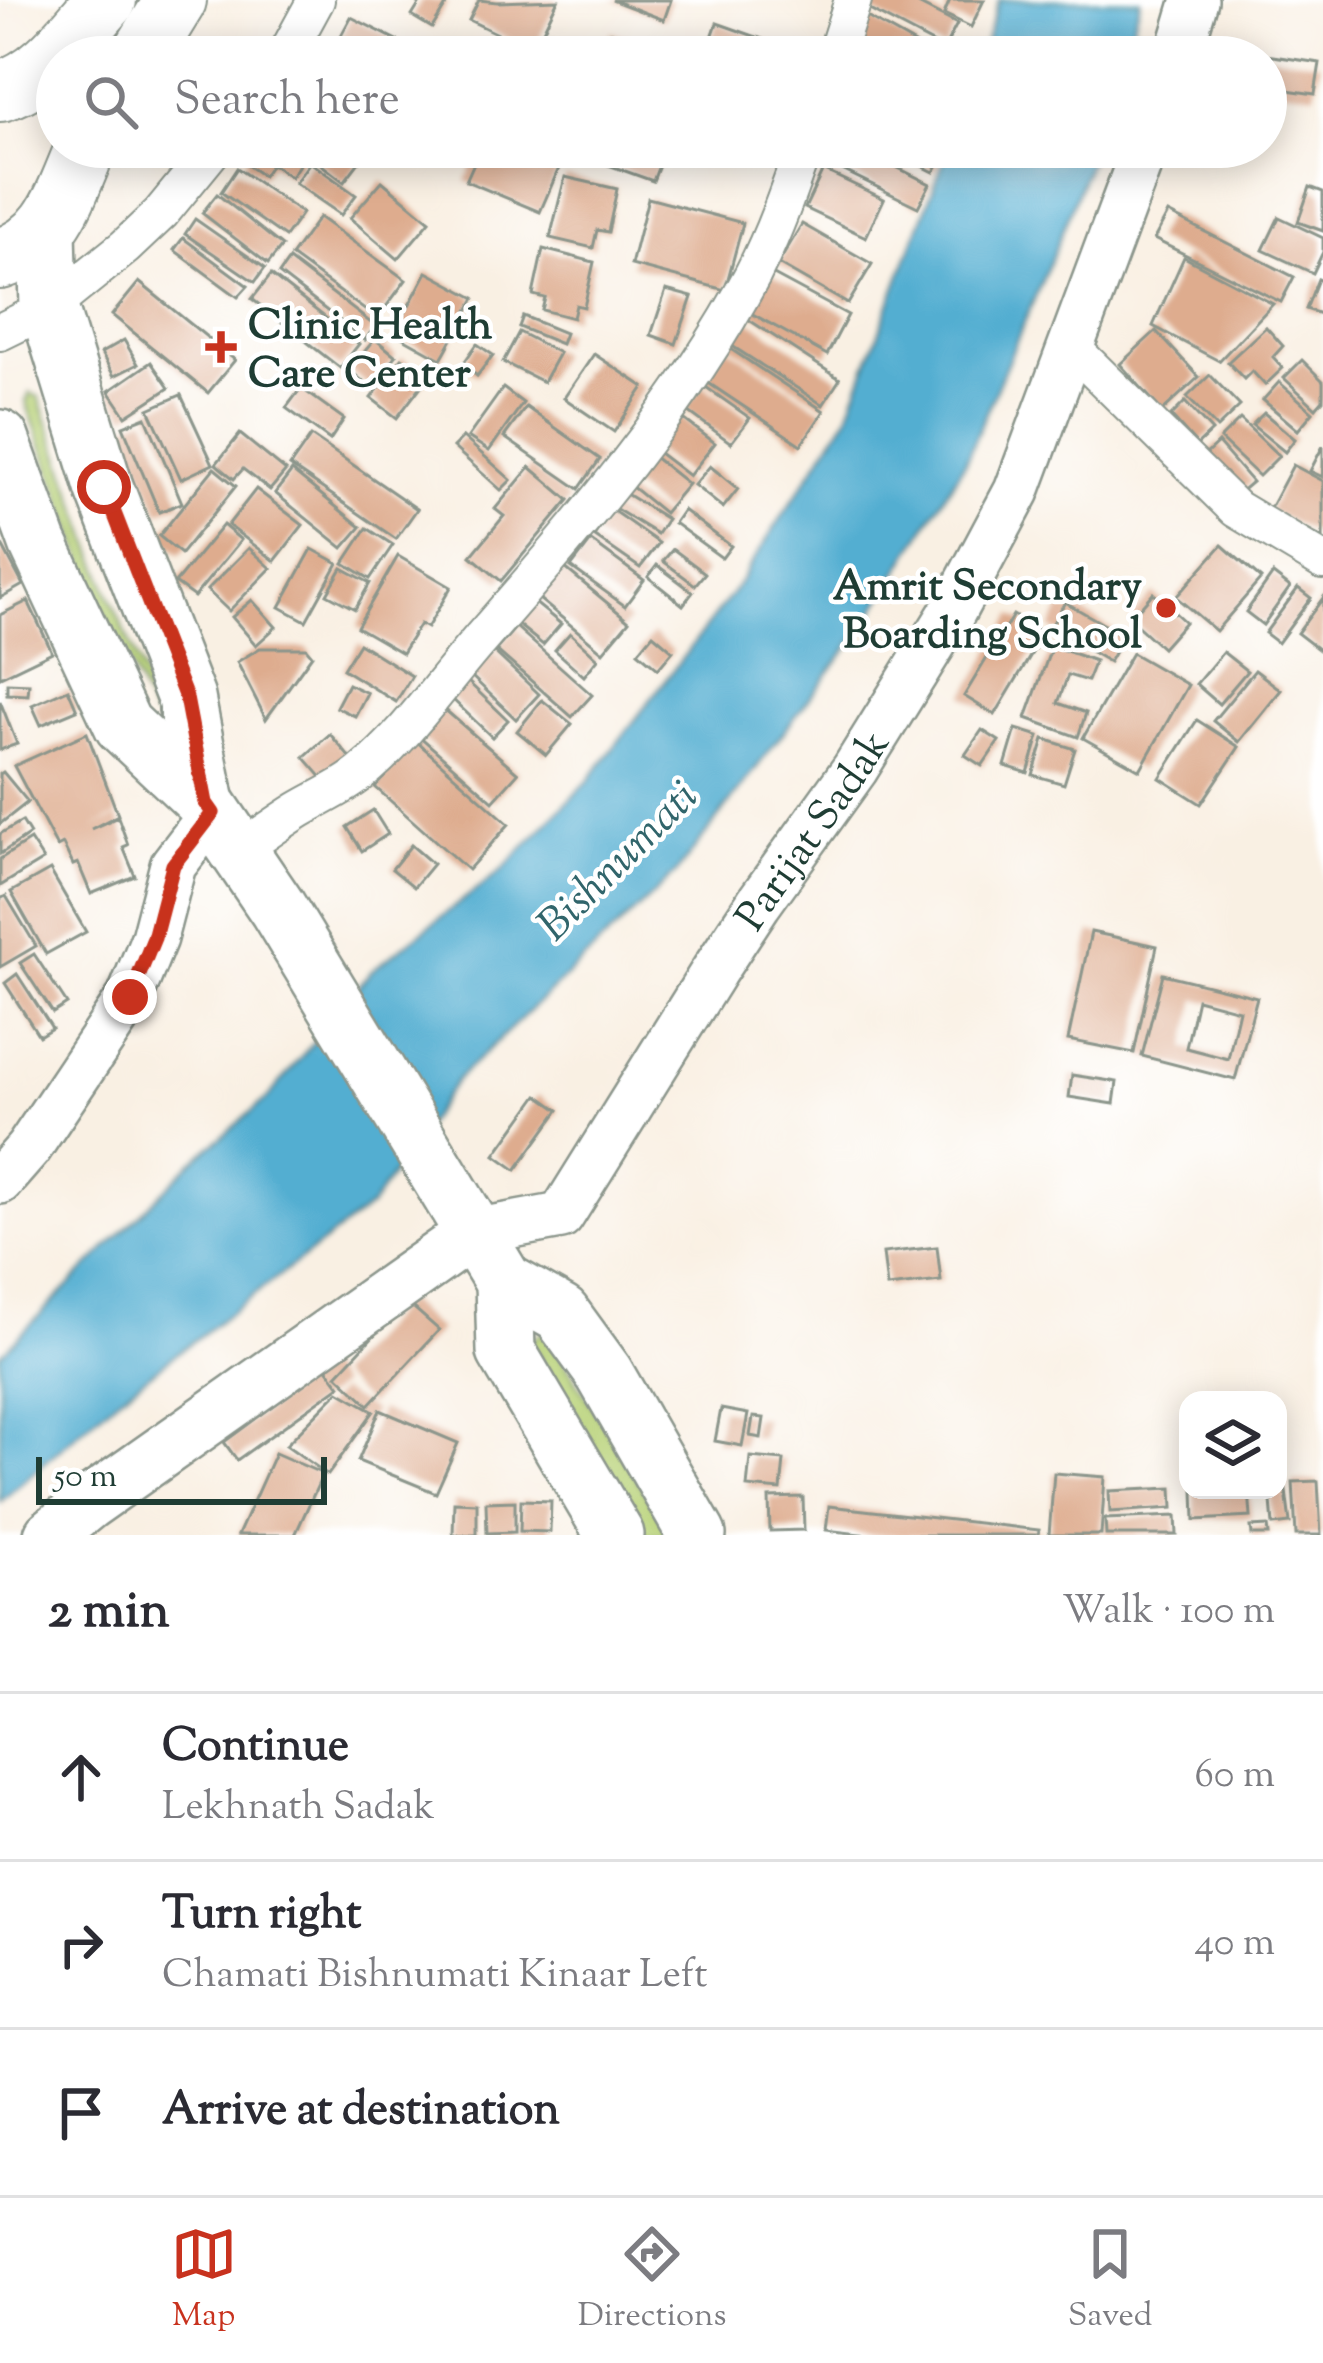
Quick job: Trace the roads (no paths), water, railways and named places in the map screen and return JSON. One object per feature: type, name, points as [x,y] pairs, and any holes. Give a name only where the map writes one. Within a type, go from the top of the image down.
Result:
[{"type":"highway","points":[[74,36],[106,0]]},
{"type":"highway","points":[[153,36],[176,0]]},
{"type":"highway","points":[[0,93],[36,72]]},
{"type":"highway","points":[[0,93],[36,113]]},
{"type":"highway","points":[[36,232],[65,182],[62,168]]},
{"type":"highway","points":[[36,232],[74,168]]},
{"type":"main road","points":[[36,232],[24,320],[104,487],[186,698],[219,822]]},
{"type":"main road","points":[[0,439],[38,543],[123,725],[219,822],[278,909],[504,1282],[506,1351],[615,1535]]},
{"type":"main road","points":[[50,1535],[474,1232]]},
{"type":"main road","points":[[504,1282],[561,1314],[604,1373],[697,1535]]},
{"type":"street","points":[[296,36],[316,0]]},
{"type":"street","points":[[842,36],[853,0]]},
{"type":"street","points":[[1184,36],[1195,0]]},
{"type":"street","points":[[24,320],[125,247],[198,168]]},
{"type":"street","points":[[0,1181],[28,1149],[130,997],[154,938],[173,865],[219,822],[295,813],[358,776],[398,739],[650,435],[754,272],[796,168]]},
{"type":"street","name":"Parijat Sadak","points":[[474,1232],[561,1216],[758,904],[855,769],[952,613],[1018,491],[1137,168]]},
{"type":"street","points":[[1070,346],[1236,509],[1323,562]]},
{"type":"water","points":[[999,0],[1141,0],[1130,36],[988,36]]},
{"type":"water","name":"Bishnumati","points":[[941,168],[1087,168],[965,462],[867,623],[677,872],[457,1079],[370,1207],[115,1400],[0,1502],[0,1355],[192,1162],[268,1098],[371,971],[502,870],[589,780],[733,592],[847,417]]},
{"type":"place","name":"Clinic Health Care Center","points":[[221,347]]},
{"type":"place","name":"Amrit Secondary Boarding School","points":[[1166,608]]}]
